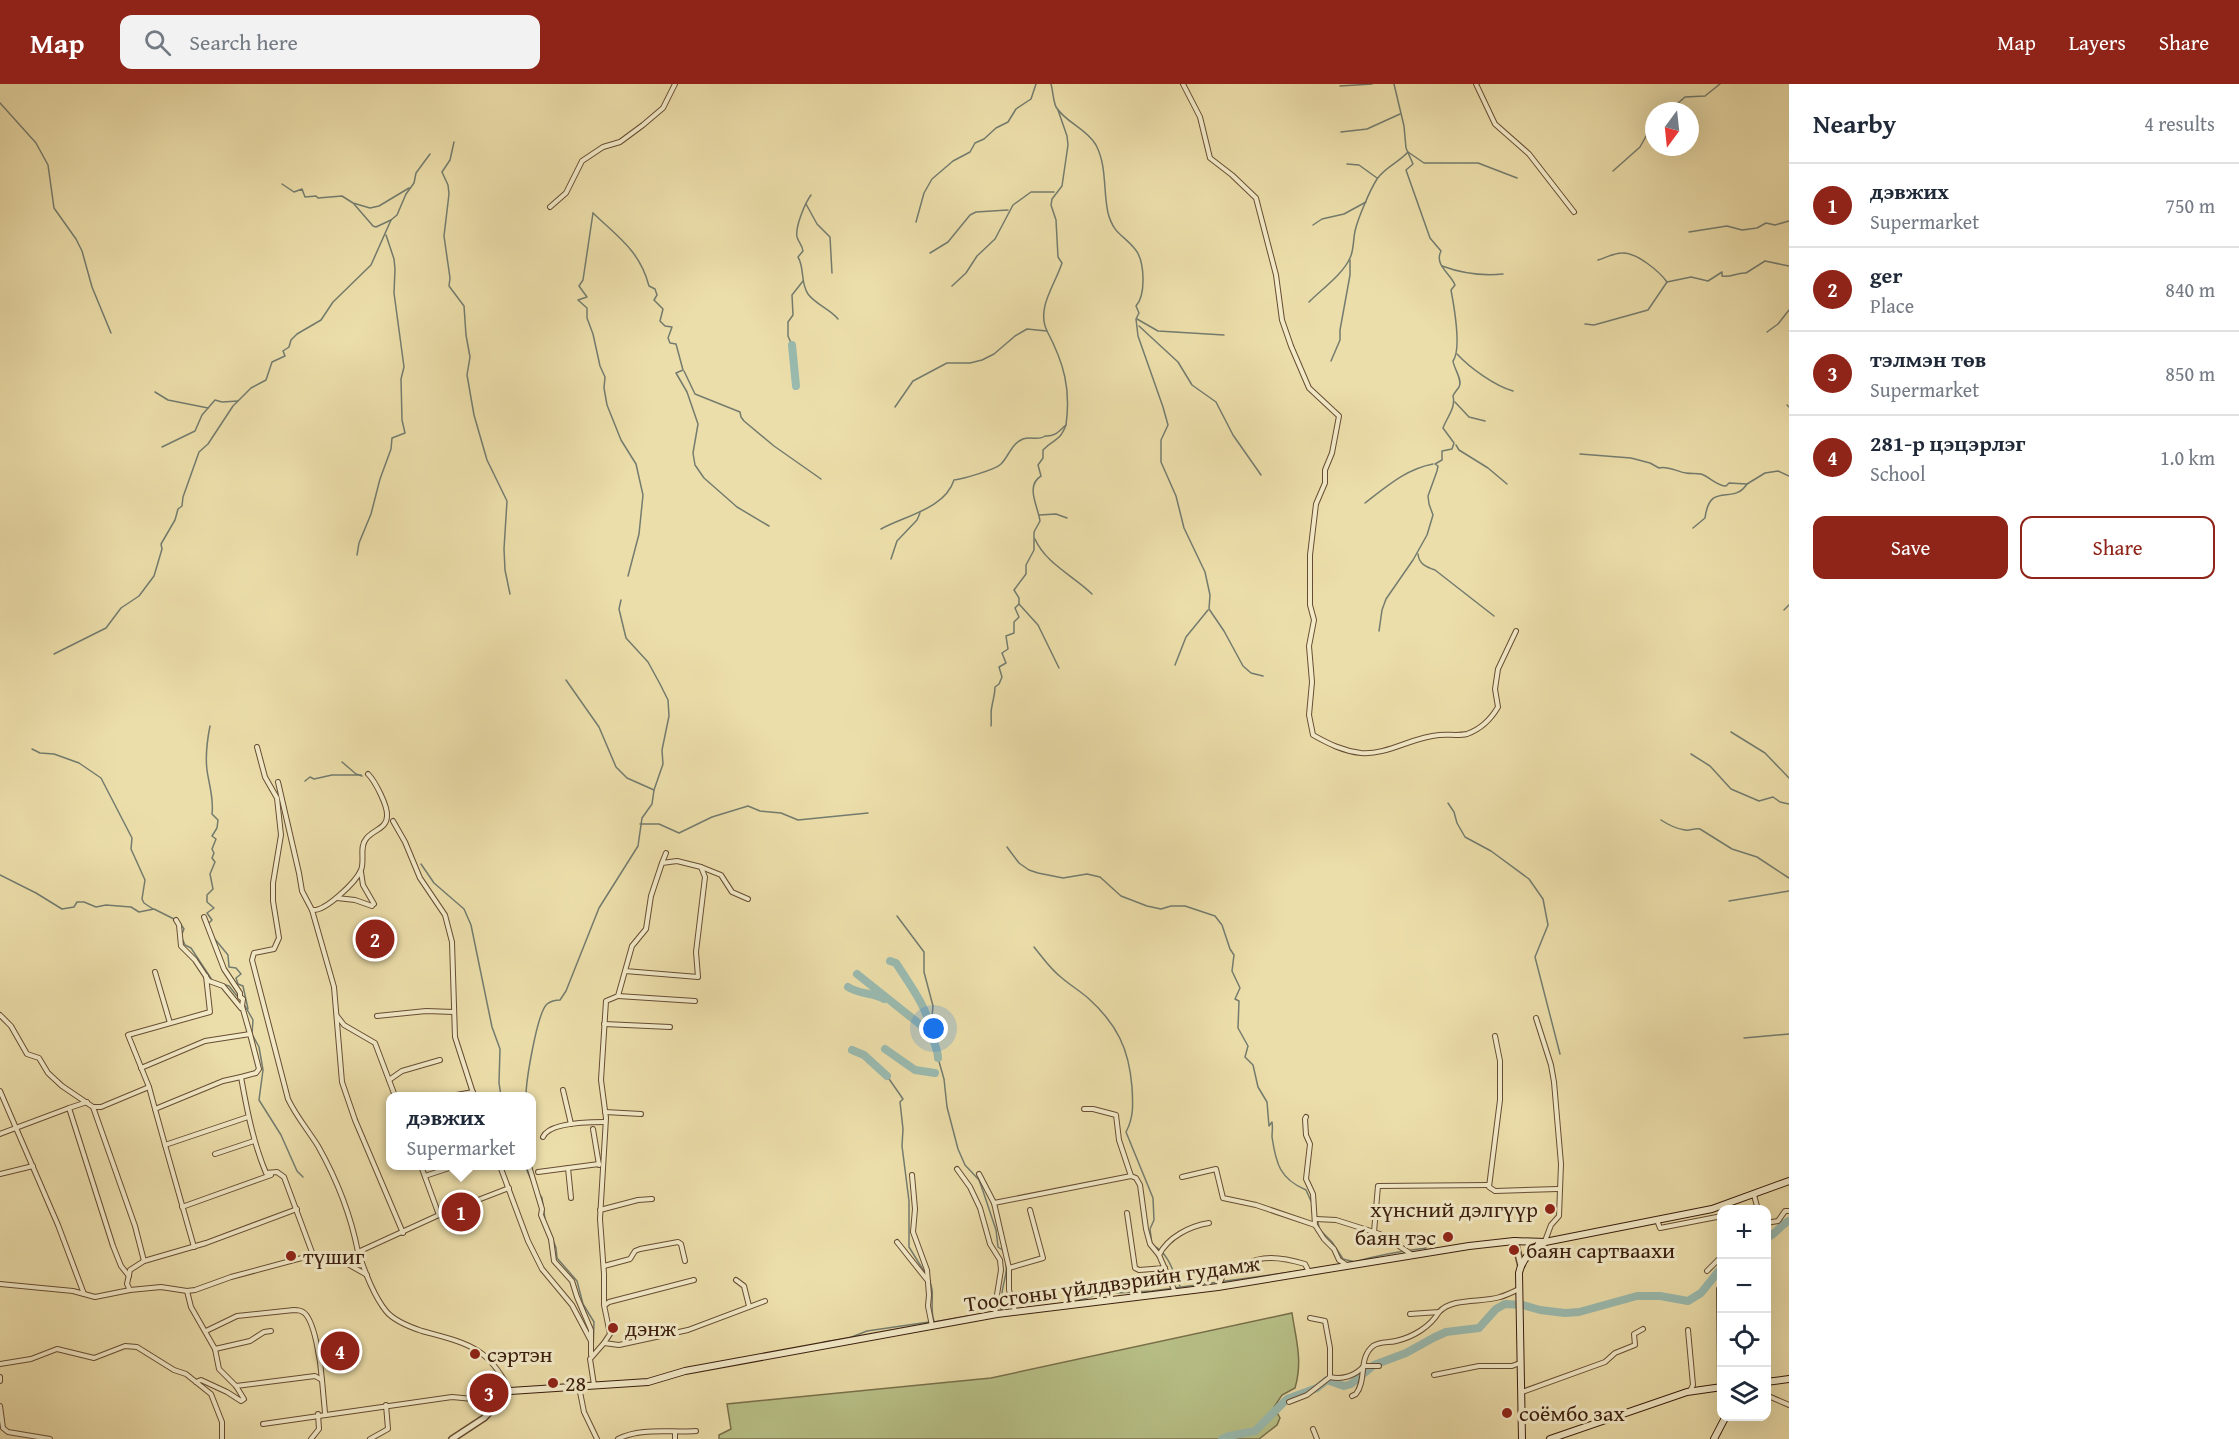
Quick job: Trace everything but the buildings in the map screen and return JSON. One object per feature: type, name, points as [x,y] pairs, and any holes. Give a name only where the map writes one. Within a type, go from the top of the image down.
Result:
[{"type":"main road","name":"Тоосгоны үйлдвэрийн гудамж","points":[[510,1391],[648,1382],[685,1371],[997,1314],[1218,1287],[1412,1254],[1515,1241],[1545,1242],[1712,1209],[1789,1181]]},
{"type":"main road","points":[[1522,1439],[1519,1298],[1521,1266],[1530,1252],[1545,1242]]},
{"type":"main road","points":[[1771,1381],[1789,1379]]},
{"type":"main road","points":[[1550,1439],[1689,1392],[1717,1388]]},
{"type":"main road","points":[[1713,1439],[1723,1421]]},
{"type":"street","points":[[550,207],[566,193],[582,161],[603,147],[620,142],[643,125],[663,108],[675,84]]},
{"type":"street","points":[[1183,84],[1200,117],[1209,158],[1232,175],[1256,198],[1276,275],[1282,320],[1291,345],[1309,388],[1339,416],[1332,453],[1325,470],[1325,483],[1316,504],[1310,555],[1310,605],[1314,620],[1310,646],[1312,682],[1309,715],[1313,735],[1336,748],[1363,753],[1390,748],[1425,737],[1465,734],[1477,728],[1491,718],[1498,707],[1495,689],[1498,669],[1516,631]]},
{"type":"street","points":[[1476,84],[1495,124],[1529,154],[1574,212]]},
{"type":"street","points":[[257,747],[265,777],[277,798],[281,835],[273,883],[273,901],[279,938],[274,949],[254,953],[252,960],[288,1099],[295,1114],[314,1139],[329,1168],[354,1233],[367,1275],[386,1312],[407,1326],[473,1346],[492,1363],[510,1391],[484,1418],[452,1439]]},
{"type":"street","points":[[336,898],[373,905],[363,885],[360,871],[364,842],[367,837],[382,827],[388,815],[377,784],[369,774]]},
{"type":"street","points":[[278,782],[300,885],[312,910],[334,987],[342,1082],[358,1128],[404,1233]]},
{"type":"street","points":[[393,821],[405,842],[420,878],[445,915],[452,942],[455,1037],[472,1092]]},
{"type":"street","points":[[618,996],[632,946],[646,929],[651,896],[666,853]]},
{"type":"street","points":[[662,863],[677,861],[721,875],[732,892],[747,899]]},
{"type":"street","points":[[625,971],[698,976],[696,952],[705,880],[700,867]]},
{"type":"street","points":[[312,910],[323,908],[336,898],[360,871]]},
{"type":"street","points":[[155,1109],[259,1069],[242,1006],[243,999],[240,998],[240,993],[224,969],[204,916]]},
{"type":"street","points":[[176,920],[179,925],[181,946],[209,981],[223,986],[245,1014]]},
{"type":"street","points":[[155,972],[170,1023]]},
{"type":"street","points":[[194,1247],[149,1087],[128,1035],[210,1012],[206,976]]},
{"type":"street","points":[[590,1359],[610,1334],[604,1305],[600,1210],[605,1122],[601,1080],[606,1001],[618,996],[695,1001]]},
{"type":"street","points":[[377,1016],[426,1011],[454,1012]]},
{"type":"street","points":[[336,1014],[344,1025],[375,1043],[393,1092]]},
{"type":"street","points":[[0,1015],[11,1026],[27,1054],[39,1058],[48,1073],[93,1107],[135,1226],[144,1261]]},
{"type":"street","points":[[1536,1018],[1554,1082],[1561,1164],[1558,1189],[1559,1216],[1551,1225],[1545,1242]]},
{"type":"street","points":[[604,1024],[670,1027]]},
{"type":"street","points":[[141,1068],[205,1041],[249,1034]]},
{"type":"street","points":[[1489,1185],[1494,1162],[1500,1100],[1500,1060],[1495,1036]]},
{"type":"street","points":[[388,1080],[402,1071],[440,1060]]},
{"type":"street","points":[[241,1077],[254,1141],[266,1173],[277,1172],[284,1177],[313,1255]]},
{"type":"street","points":[[93,1107],[101,1107],[149,1087]]},
{"type":"street","points":[[563,1090],[571,1124]]},
{"type":"street","points":[[0,1091],[58,1225],[84,1295]]},
{"type":"street","points":[[0,1134],[87,1102]]},
{"type":"street","points":[[69,1108],[113,1246],[121,1266],[129,1276]]},
{"type":"street","points":[[1084,1109],[1116,1115],[1119,1140],[1131,1176],[1138,1181],[1150,1244],[1159,1256],[1175,1292]]},
{"type":"street","points":[[605,1112],[641,1114]]},
{"type":"street","points":[[165,1144],[248,1117]]},
{"type":"street","points":[[1306,1117],[1306,1135],[1310,1144],[1306,1179],[1313,1194],[1315,1225]]},
{"type":"street","points":[[543,1137],[550,1128],[605,1122]]},
{"type":"street","points":[[593,1129],[602,1181]]},
{"type":"street","points":[[215,1154],[254,1141]]},
{"type":"street","points":[[538,1172],[599,1164]]},
{"type":"street","points":[[0,1174],[33,1166]]},
{"type":"street","points":[[568,1168],[571,1198]]},
{"type":"street","points":[[957,1169],[970,1187],[980,1208],[990,1244],[1000,1260],[1001,1270],[994,1307],[997,1314]]},
{"type":"street","points":[[1182,1177],[1216,1169],[1223,1198],[1256,1205],[1315,1225],[1334,1249],[1339,1260],[1348,1266]]},
{"type":"street","points":[[423,1170],[439,1215]]},
{"type":"street","points":[[425,1176],[443,1170]]},
{"type":"street","points":[[502,1170],[528,1240],[542,1269],[572,1305],[592,1341]]},
{"type":"street","points":[[530,1170],[542,1209],[541,1215],[551,1239],[554,1261],[573,1281],[591,1330],[590,1359],[594,1386]]},
{"type":"street","points":[[182,1207],[277,1172]]},
{"type":"street","points":[[912,1174],[915,1209],[913,1233],[916,1246],[925,1263],[928,1306],[933,1327]]},
{"type":"street","points":[[979,1174],[994,1203],[1009,1268],[1009,1290],[1015,1312]]},
{"type":"street","points":[[994,1203],[1131,1176]]},
{"type":"street","points":[[1374,1232],[1377,1186],[1489,1185],[1495,1191],[1558,1189]]},
{"type":"street","points":[[358,1252],[404,1233],[439,1215],[509,1188]]},
{"type":"street","points":[[1754,1195],[1757,1205]]},
{"type":"street","points":[[600,1210],[638,1200],[652,1199]]},
{"type":"street","points":[[130,1290],[127,1284],[130,1270],[144,1261],[194,1247],[297,1209]]},
{"type":"street","points":[[1009,1268],[1043,1258],[1030,1210]]},
{"type":"street","points":[[1771,1223],[1778,1221],[1785,1211],[1789,1211]]},
{"type":"street","points":[[1127,1213],[1135,1268],[1139,1270],[1165,1268]]},
{"type":"street","points":[[1657,1220],[1660,1228],[1717,1217]]},
{"type":"street","points":[[1316,1220],[1336,1220],[1374,1232],[1393,1239],[1412,1254]]},
{"type":"street","points":[[1159,1256],[1162,1248],[1192,1226],[1209,1223]]},
{"type":"street","points":[[1515,1241],[1521,1266]]},
{"type":"street","points":[[603,1266],[630,1259],[635,1251],[640,1249],[678,1242],[686,1261]]},
{"type":"street","points":[[897,1242],[928,1281]]},
{"type":"street","points":[[0,1284],[73,1291],[94,1297],[161,1287],[187,1291],[313,1255],[332,1255],[367,1275]]},
{"type":"street","points":[[1218,1287],[1224,1272],[1243,1263],[1274,1256],[1305,1264],[1310,1272]]},
{"type":"street","points":[[1707,1271],[1719,1259]]},
{"type":"street","points":[[604,1305],[694,1280]]},
{"type":"street","points":[[736,1280],[744,1286],[749,1306]]},
{"type":"street","points":[[1352,1396],[1361,1389],[1368,1352],[1375,1345],[1395,1341],[1422,1330],[1439,1312],[1451,1305],[1500,1298],[1519,1289]]},
{"type":"street","points":[[187,1291],[191,1307],[215,1349],[219,1369],[236,1386],[243,1396],[243,1401],[201,1380],[196,1382]]},
{"type":"street","points":[[603,1343],[619,1345],[688,1330],[765,1301]]},
{"type":"street","points":[[206,1332],[237,1316],[301,1311],[306,1314],[315,1335],[325,1413]]},
{"type":"street","points":[[1410,1314],[1439,1312]]},
{"type":"street","points":[[1719,1313],[1721,1367]]},
{"type":"street","points":[[1310,1318],[1325,1321],[1328,1329],[1330,1377]]},
{"type":"street","points":[[1522,1392],[1605,1362],[1615,1353],[1635,1345],[1634,1334],[1643,1329]]},
{"type":"street","points":[[1688,1330],[1693,1385],[1689,1392]]},
{"type":"street","points":[[215,1349],[250,1341],[264,1332],[272,1331]]},
{"type":"street","points":[[0,1364],[31,1359],[57,1350],[94,1358],[124,1346],[137,1347],[160,1362],[186,1374],[211,1394],[222,1422],[222,1439]]},
{"type":"street","points":[[1434,1374],[1479,1366],[1512,1366],[1521,1363]]},
{"type":"street","points":[[1330,1377],[1344,1378],[1364,1368],[1379,1366]]},
{"type":"street","points":[[236,1386],[315,1376],[322,1380]]},
{"type":"street","points":[[1289,1402],[1307,1395],[1330,1377]]},
{"type":"street","points":[[578,1386],[584,1412],[597,1439]]},
{"type":"street","points":[[263,1424],[325,1413],[452,1397],[473,1399],[493,1407]]},
{"type":"street","points":[[1771,1397],[1789,1405]]},
{"type":"street","points":[[370,1439],[388,1429],[386,1405]]},
{"type":"street","points":[[0,1406],[3,1428],[8,1432],[50,1439]]},
{"type":"street","points":[[311,1439],[319,1429],[318,1414]]},
{"type":"street","points":[[1313,1429],[1317,1439]]},
{"type":"street","points":[[618,1439],[660,1431],[675,1433],[696,1431]]},
{"type":"street","points":[[675,1433],[675,1439]]},
{"type":"green space","points":[[1292,1313],[1299,1360],[1295,1388],[1282,1395],[1274,1407],[1280,1418],[1277,1425],[1259,1439],[719,1439],[719,1435],[731,1429],[727,1404],[991,1378]]},
{"type":"waterway","points":[[916,222],[924,193],[932,179],[953,161],[970,152],[975,143],[1008,122],[1016,109],[1031,99],[1036,84]]},
{"type":"waterway","points":[[1051,84],[1054,101],[1060,113],[1087,134],[1096,145],[1102,161],[1106,204],[1110,220],[1116,230],[1135,249],[1141,261],[1143,286],[1136,306],[1139,313],[1136,319],[1138,336],[1168,425],[1161,440],[1161,462],[1176,496],[1184,528],[1205,572],[1210,595],[1209,609],[1243,666],[1251,673],[1263,676]]},
{"type":"waterway","points":[[1340,86],[1372,84]]},
{"type":"waterway","points":[[1379,631],[1386,599],[1427,535],[1433,515],[1428,496],[1437,471],[1438,466],[1435,464],[1442,460],[1442,451],[1452,449],[1454,443],[1443,428],[1452,408],[1453,396],[1460,384],[1453,361],[1456,355],[1457,337],[1451,290],[1455,285],[1441,265],[1439,256],[1441,251],[1430,238],[1406,170],[1413,164],[1406,148],[1404,126],[1394,84]]},
{"type":"waterway","points":[[1679,102],[1685,97],[1705,96],[1720,84]]},
{"type":"waterway","points":[[0,103],[36,143],[48,165],[54,208],[82,251],[92,287],[111,333]]},
{"type":"waterway","points":[[895,407],[913,381],[947,363],[970,363],[982,360],[994,354],[1027,329],[1047,331],[1044,322],[1045,305],[1062,263],[1058,257],[1056,220],[1051,205],[1052,199],[1062,186],[1068,145],[1058,110]]},
{"type":"waterway","points":[[1341,132],[1367,129],[1400,114]]},
{"type":"waterway","points":[[1613,171],[1640,147],[1645,138]]},
{"type":"waterway","points":[[454,142],[450,160],[442,172],[449,194],[444,236],[449,286],[464,306],[470,357],[467,375],[474,415],[487,460],[507,501],[504,549],[510,594]]},
{"type":"waterway","points":[[1309,302],[1347,264],[1359,219],[1377,179],[1408,152],[1424,163],[1478,163],[1517,178]]},
{"type":"waterway","points":[[54,654],[106,628],[121,608],[139,596],[154,576],[162,549],[161,544],[175,520],[178,509],[182,506],[199,452],[208,444],[233,406],[251,388],[266,380],[272,362],[285,356],[283,351],[289,347],[291,340],[321,320],[333,302],[371,265],[391,220],[397,215],[406,194],[414,183],[416,173],[430,154]]},
{"type":"waterway","points":[[1347,164],[1359,165],[1377,178]]},
{"type":"waterway","points":[[282,184],[294,192],[302,189],[305,197],[342,196],[353,203],[370,208],[379,206],[409,188]]},
{"type":"waterway","points":[[952,286],[966,273],[977,256],[995,239],[1013,205],[1031,192],[1054,192]]},
{"type":"waterway","points":[[811,195],[801,215],[797,233],[803,251],[798,257],[804,285],[811,298],[838,319]]},
{"type":"waterway","points":[[1313,225],[1322,219],[1344,214],[1366,202]]},
{"type":"waterway","points":[[354,204],[373,226],[376,227],[391,220]]},
{"type":"waterway","points":[[806,204],[817,224],[830,237],[832,273]]},
{"type":"waterway","points":[[930,253],[948,242],[970,215],[976,212],[1008,210]]},
{"type":"waterway","points":[[593,213],[634,254],[649,286],[655,289],[657,295],[654,300],[663,309],[660,321],[665,326],[672,327],[668,338],[670,343],[676,344],[683,370],[676,373],[687,392],[698,424],[693,453],[695,465],[704,478],[737,507],[769,526]]},
{"type":"waterway","points":[[593,213],[583,280],[579,286],[587,297],[578,300],[587,308],[587,318],[605,377],[607,405],[621,440],[636,464],[643,495],[639,534],[628,576]]},
{"type":"waterway","points":[[1689,232],[1727,226],[1742,230],[1757,228],[1766,223],[1775,225],[1789,221]]},
{"type":"waterway","points":[[357,555],[391,449],[392,438],[405,433],[402,420],[401,379],[404,367],[394,293],[395,269],[386,235]]},
{"type":"waterway","points":[[1598,260],[1616,254],[1628,254],[1647,263],[1667,282]]},
{"type":"waterway","points":[[1331,361],[1340,340],[1350,275],[1350,260]]},
{"type":"waterway","points":[[1585,324],[1594,325],[1648,310],[1667,282],[1691,277],[1708,281],[1722,272],[1722,276],[1746,273],[1765,261],[1789,266]]},
{"type":"waterway","points":[[1442,266],[1472,273],[1503,274]]},
{"type":"waterway","points":[[792,345],[788,336],[788,322],[793,315],[792,295],[803,281]]},
{"type":"waterway","points":[[1767,332],[1778,324],[1789,310]]},
{"type":"waterway","points":[[1137,319],[1158,331],[1224,335]]},
{"type":"waterway","points":[[1139,326],[1178,362],[1192,385],[1216,402],[1233,435],[1261,475]]},
{"type":"waterway","points":[[881,529],[933,505],[949,490],[954,480],[998,466],[1019,441],[1026,438],[1052,436],[1066,425],[1068,400],[1065,377],[1058,354],[1047,331]]},
{"type":"waterway","points":[[792,345],[796,386]]},
{"type":"waterway","points":[[1457,354],[1483,376],[1513,391]]},
{"type":"waterway","points":[[684,371],[695,394],[740,412],[744,421],[774,446],[821,479]]},
{"type":"waterway","points":[[155,392],[168,400],[208,408]]},
{"type":"waterway","points":[[162,447],[195,431],[202,415],[215,400],[238,401]]},
{"type":"waterway","points":[[1455,402],[1469,417],[1485,421]]},
{"type":"waterway","points":[[991,726],[995,687],[1002,677],[999,667],[1006,663],[1002,653],[1008,649],[1006,636],[1014,633],[1014,622],[1019,617],[1015,608],[1019,604],[1019,598],[1014,590],[1026,574],[1026,565],[1034,550],[1034,532],[1040,521],[1033,491],[1036,480],[1041,476],[1038,465],[1043,458],[1043,450],[1059,438],[1066,425]]},
{"type":"waterway","points":[[1456,445],[1459,450],[1488,468],[1507,484]]},
{"type":"waterway","points":[[1580,454],[1631,458],[1659,468],[1665,467],[1701,474],[1726,486],[1729,483],[1747,484],[1765,473],[1778,471],[1789,476]]},
{"type":"waterway","points":[[1365,503],[1405,474],[1433,464]]},
{"type":"waterway","points":[[1693,528],[1705,518],[1712,500],[1717,496],[1735,493],[1747,484]]},
{"type":"waterway","points":[[891,559],[897,541],[917,520],[920,513]]},
{"type":"waterway","points":[[1039,515],[1056,514],[1067,518]]},
{"type":"waterway","points":[[1035,539],[1053,563],[1092,594]]},
{"type":"waterway","points":[[1418,554],[1424,565],[1435,570],[1494,616]]},
{"type":"waterway","points":[[526,1092],[533,1048],[543,1010],[547,1004],[560,1000],[566,991],[599,908],[638,846],[642,818],[652,804],[663,764],[662,750],[669,716],[668,700],[648,662],[626,638],[619,609],[621,600]]},
{"type":"waterway","points":[[1019,604],[1038,625],[1059,668]]},
{"type":"waterway","points":[[1784,610],[1789,605]]},
{"type":"waterway","points":[[1175,665],[1186,637],[1208,610]]},
{"type":"waterway","points":[[566,680],[599,727],[616,767],[627,778],[654,790]]},
{"type":"waterway","points":[[208,924],[212,920],[207,913],[214,908],[207,902],[207,895],[213,889],[210,874],[215,862],[212,858],[214,853],[212,849],[216,839],[212,836],[217,828],[218,820],[212,814],[212,797],[206,764],[210,726]]},
{"type":"waterway","points":[[1731,732],[1765,753],[1789,778]]},
{"type":"waterway","points":[[32,749],[79,763],[101,778],[132,838],[131,849],[145,880],[142,899],[153,909]]},
{"type":"waterway","points":[[1691,754],[1710,766],[1731,789],[1759,801],[1773,797],[1789,804]]},
{"type":"waterway","points":[[342,762],[356,774],[362,776]]},
{"type":"waterway","points":[[305,781],[310,777],[314,779],[332,775],[361,775]]},
{"type":"waterway","points":[[1448,803],[1465,837],[1491,851],[1529,879],[1543,899],[1548,925],[1535,957],[1560,1054]]},
{"type":"waterway","points":[[640,824],[659,824],[679,833],[712,817],[748,806],[760,811],[781,813],[798,820],[868,813]]},
{"type":"waterway","points":[[1661,820],[1682,829],[1700,829],[1732,849],[1757,857],[1789,878]]},
{"type":"waterway","points":[[1007,847],[1019,863],[1038,873],[1063,878],[1087,874],[1100,877],[1121,896],[1147,906],[1161,909],[1185,906],[1215,916],[1222,925],[1234,955],[1232,971],[1240,988],[1235,999],[1239,1001],[1238,1028],[1248,1046],[1245,1057],[1253,1065],[1258,1087],[1267,1102],[1269,1126],[1272,1122],[1275,1155],[1285,1176],[1306,1190],[1311,1201]]},
{"type":"waterway","points":[[421,864],[434,883],[464,909],[471,925],[492,1027],[500,1049],[500,1092]]},
{"type":"waterway","points":[[0,875],[62,909],[74,907],[77,902],[84,902],[96,907],[106,905],[131,907],[139,912],[154,909],[174,919]]},
{"type":"waterway","points":[[1729,901],[1789,891]]},
{"type":"waterway","points":[[897,916],[924,952],[924,972],[933,1006],[931,1027]]},
{"type":"waterway","points":[[180,923],[184,929],[181,936],[185,945],[191,948],[212,980]]},
{"type":"waterway","points":[[211,930],[214,938],[228,955],[229,967],[236,968],[241,974],[236,978],[238,984],[243,986],[248,1009]]},
{"type":"waterway","points":[[1034,947],[1054,971],[1098,1008],[1120,1038],[1128,1061],[1132,1087],[1132,1116],[1126,1132],[1153,1198],[1154,1220],[1150,1229],[1152,1245],[1166,1257],[1180,1286]]},
{"type":"waterway","points":[[890,961],[896,963],[917,996],[930,1023],[932,1033]]},
{"type":"waterway","points":[[857,974],[932,1034],[938,1058]]},
{"type":"waterway","points":[[222,984],[229,986],[253,1020],[252,1034],[259,1047],[263,1070],[259,1100],[281,1135],[297,1171],[303,1177]]},
{"type":"waterway","points":[[848,987],[884,999]]},
{"type":"waterway","points":[[1744,1038],[1789,1034]]},
{"type":"waterway","points":[[885,1049],[915,1070],[935,1073]]},
{"type":"waterway","points":[[852,1050],[864,1055],[887,1076]]},
{"type":"waterway","points":[[938,1058],[958,1149],[965,1165],[979,1180],[996,1230],[998,1247],[1004,1251]]},
{"type":"waterway","points":[[887,1076],[903,1099],[900,1102],[902,1146],[909,1201],[909,1247],[927,1276]]},
{"type":"waterway","points":[[527,1170],[535,1189]]},
{"type":"waterway","points":[[540,1195],[545,1219]]},
{"type":"waterway","points":[[1316,1214],[1319,1227]]},
{"type":"waterway","points":[[1771,1236],[1789,1221]]},
{"type":"waterway","points":[[1321,1231],[1332,1242],[1343,1259],[1355,1262]]},
{"type":"waterway","points":[[552,1237],[557,1258],[577,1281],[583,1304],[594,1322],[593,1352]]},
{"type":"waterway","points":[[1354,1262],[1426,1248]]},
{"type":"waterway","points":[[1002,1311],[998,1303],[1002,1298],[1006,1264]]},
{"type":"waterway","points":[[1049,1305],[1074,1302],[1099,1294],[1152,1291],[1299,1271]]},
{"type":"waterway","points":[[1222,1439],[1255,1431],[1287,1399],[1317,1388],[1327,1380],[1344,1386],[1351,1384],[1374,1365],[1406,1353],[1446,1332],[1479,1328],[1496,1309],[1505,1304],[1565,1313],[1579,1312],[1637,1296],[1660,1296],[1688,1301],[1701,1293],[1717,1273]]},
{"type":"waterway","points":[[929,1280],[934,1321]]},
{"type":"waterway","points":[[934,1322],[968,1316]]},
{"type":"waterway","points":[[824,1342],[849,1338],[867,1331],[929,1322]]},
{"type":"place","name":"ger","points":[[375,939]]},
{"type":"place","name":"хүнсний дэлгүүр","points":[[1550,1209]]},
{"type":"place","name":"дэвжих","points":[[461,1212]]},
{"type":"place","name":"баян тэс","points":[[1448,1237]]},
{"type":"place","name":"баян сартваахи","points":[[1514,1250]]},
{"type":"place","name":"түшиг","points":[[291,1256]]},
{"type":"place","name":"дэнж","points":[[613,1328]]},
{"type":"place","name":"281-р цэцэрлэг","points":[[340,1351]]},
{"type":"place","name":"сэртэн","points":[[475,1354]]},
{"type":"place","name":"28","points":[[553,1383]]},
{"type":"place","name":"тэлмэн төв","points":[[489,1393]]},
{"type":"place","name":"соёмбо зах","points":[[1507,1413]]}]
